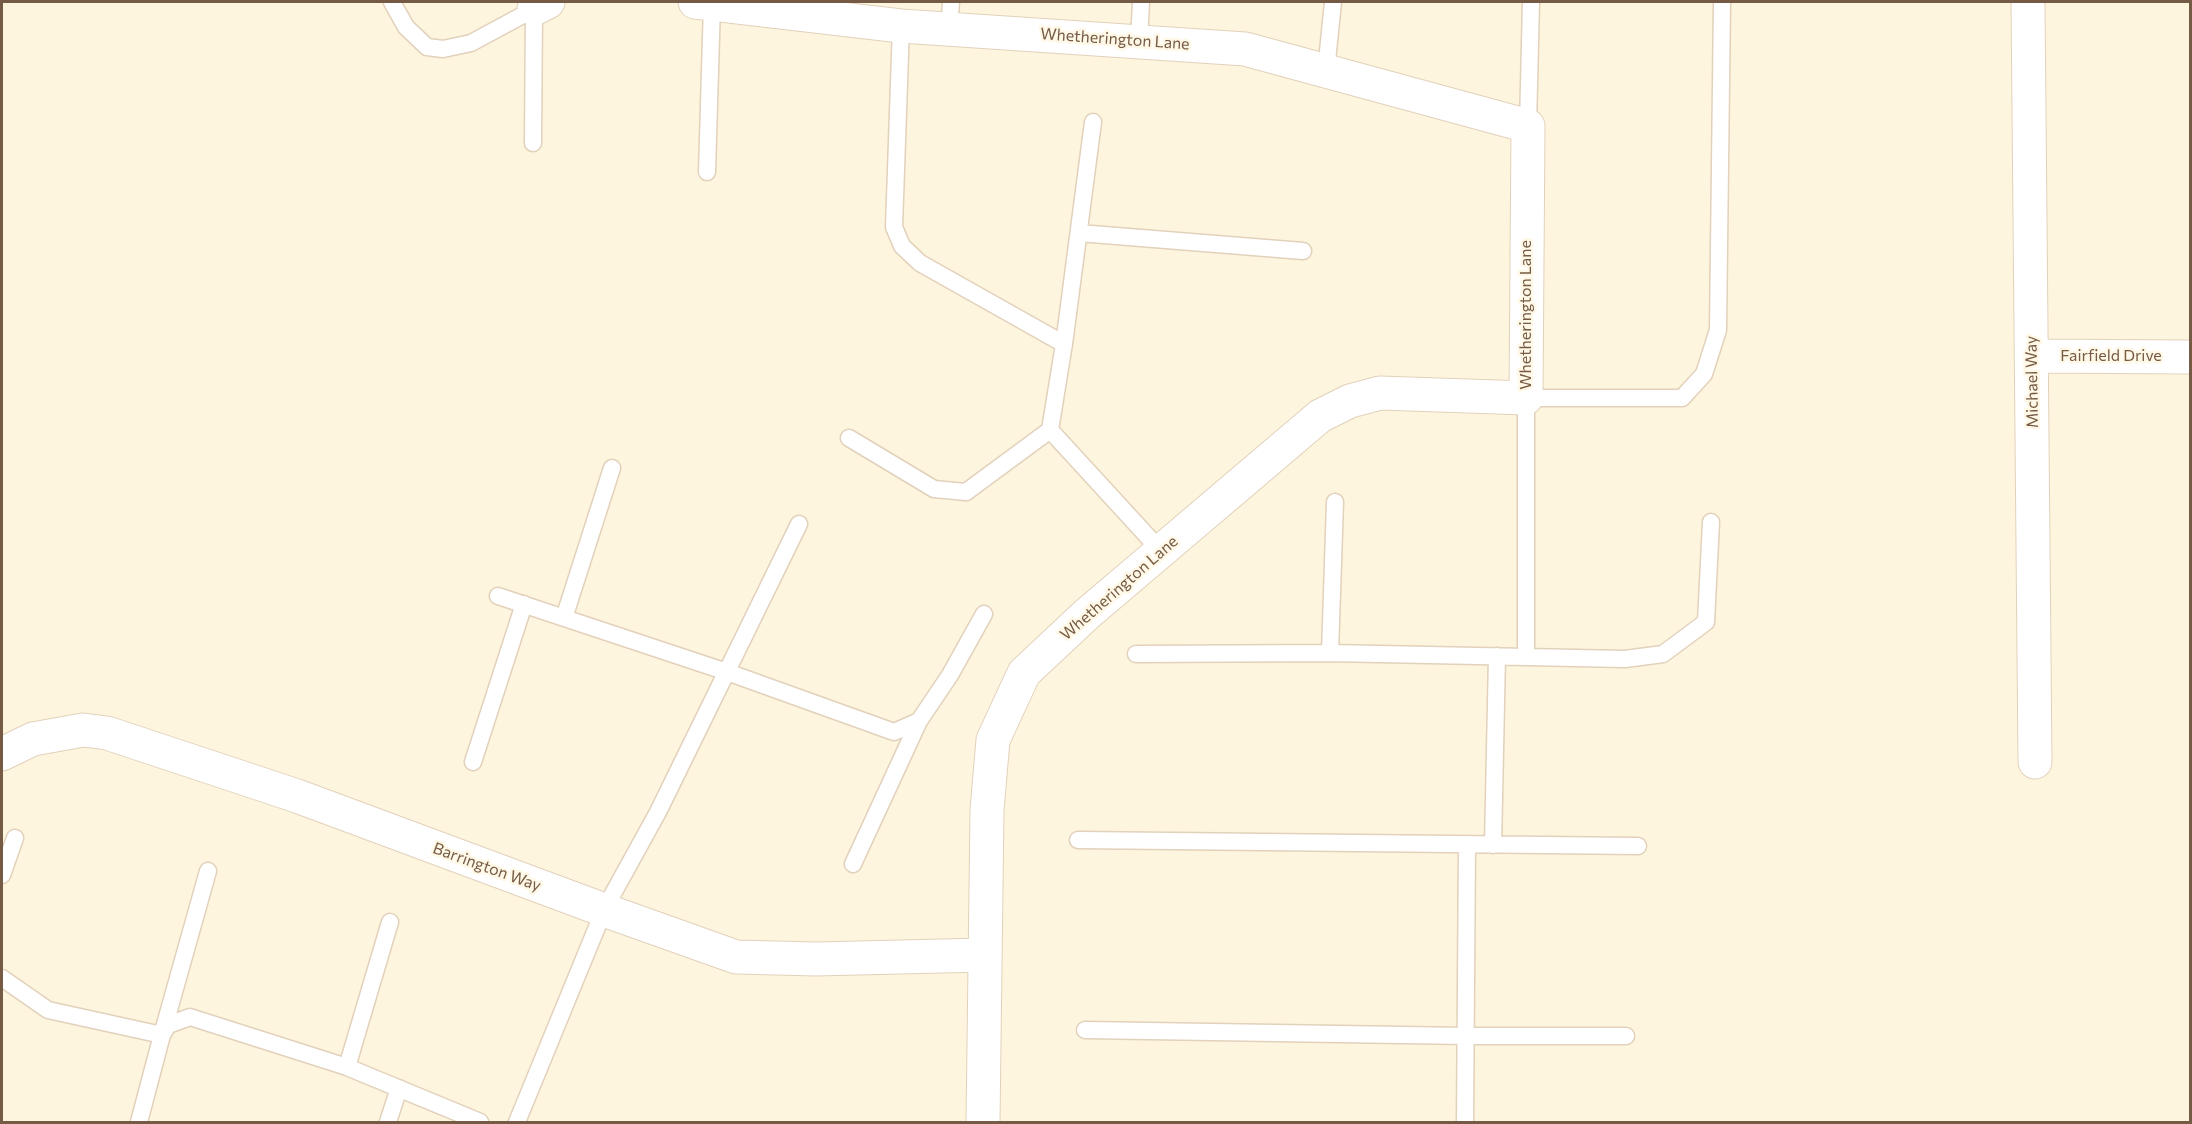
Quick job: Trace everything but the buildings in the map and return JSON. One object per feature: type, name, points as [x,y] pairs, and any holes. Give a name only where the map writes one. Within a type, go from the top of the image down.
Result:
[{"type":"street","name":"Michael Way","points":[[2028,2],[2035,762]]},
{"type":"street","name":"Whetherington Lane","points":[[704,3],[759,5],[901,26],[950,15],[1139,41],[1245,49],[1528,126],[1526,398],[1380,393],[1350,401],[1320,416],[1087,614],[1024,674],[993,740],[987,810],[983,1122]]},
{"type":"street","name":"Fairfield Drive","points":[[2032,356],[2190,357]]},
{"type":"street","name":"Barrington Way","points":[[2,754],[33,739],[83,730],[107,733],[297,796],[736,957],[816,959],[984,955]]},
{"type":"lane","points":[[392,2],[406,27],[427,47],[443,49],[471,43],[541,5]]},
{"type":"lane","points":[[1139,41],[1141,2]]},
{"type":"lane","points":[[1326,71],[1332,2]]},
{"type":"lane","points":[[1528,126],[1531,2]]},
{"type":"lane","points":[[1526,657],[1526,398],[1682,398],[1704,374],[1718,330],[1722,2]]},
{"type":"lane","points":[[704,3],[707,172]]},
{"type":"lane","points":[[533,143],[541,5]]},
{"type":"lane","points":[[901,26],[894,227],[902,246],[920,263],[1064,344]]},
{"type":"lane","points":[[849,438],[934,489],[966,492],[1050,429],[1064,344],[1093,122]]},
{"type":"lane","points":[[1079,233],[1303,251]]},
{"type":"lane","points":[[1050,429],[1161,551]]},
{"type":"lane","points":[[564,618],[612,468]]},
{"type":"lane","points":[[1330,653],[1335,502]]},
{"type":"lane","points":[[1136,654],[1330,653],[1625,659],[1663,654],[1706,622],[1711,522]]},
{"type":"lane","points":[[517,1122],[604,910],[658,812],[799,524]]},
{"type":"lane","points":[[498,596],[727,672],[894,732],[919,721]]},
{"type":"lane","points":[[473,762],[524,604]]},
{"type":"lane","points":[[853,864],[919,721],[950,675],[984,614]]},
{"type":"lane","points":[[1493,845],[1497,656]]},
{"type":"lane","points":[[2,875],[15,838]]},
{"type":"lane","points":[[1078,840],[1638,846]]},
{"type":"lane","points":[[1465,1122],[1467,844]]},
{"type":"lane","points":[[139,1122],[208,871]]},
{"type":"lane","points":[[348,1067],[390,922]]},
{"type":"lane","points":[[2,978],[48,1010],[162,1035]]},
{"type":"lane","points":[[162,1035],[168,1025],[190,1017],[348,1067],[480,1122]]},
{"type":"lane","points":[[1085,1030],[1626,1036]]},
{"type":"lane","points":[[388,1122],[399,1088]]}]
